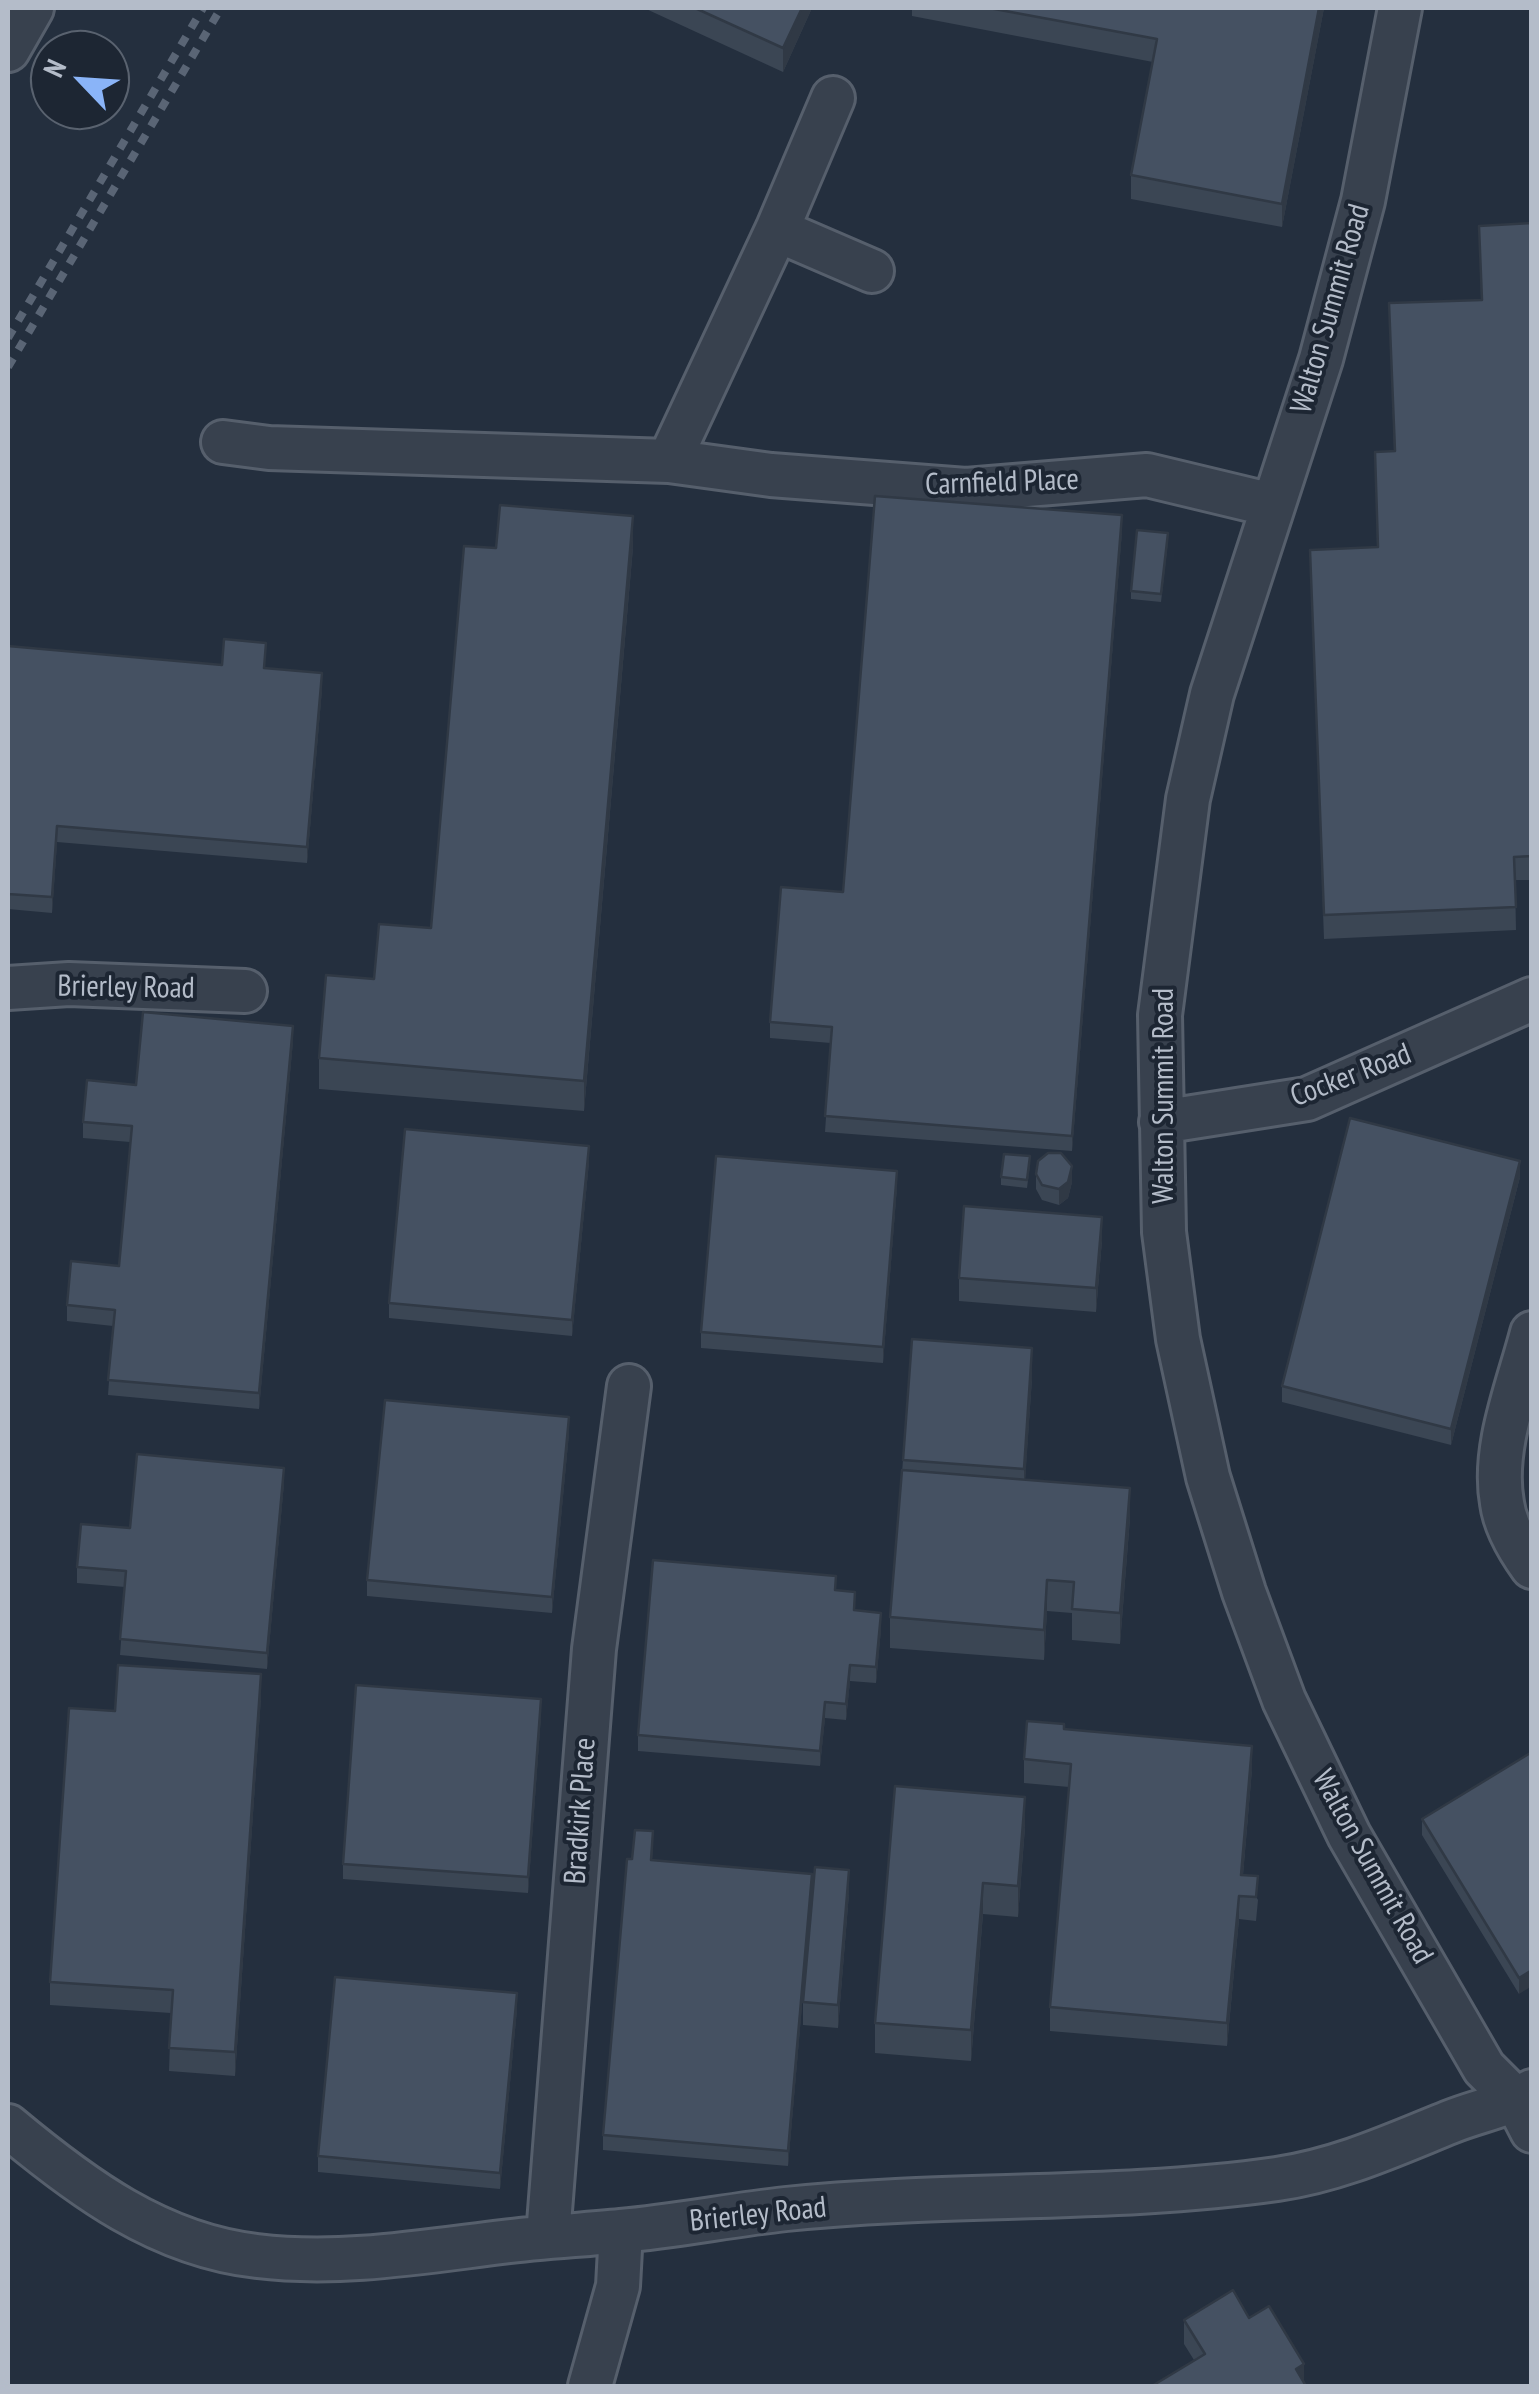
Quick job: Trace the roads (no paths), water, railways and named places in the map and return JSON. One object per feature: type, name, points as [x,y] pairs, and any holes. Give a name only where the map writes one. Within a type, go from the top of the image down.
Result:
[{"type":"street","points":[[8,50],[32,8]]},
{"type":"street","name":"Walton Summit Road","points":[[1400,8],[1363,201],[1320,359],[1212,694],[1188,799],[1160,1015],[1164,1232],[1178,1339],[1208,1478],[1284,1700],[1348,1835],[1484,2068],[1526,2107]]},
{"type":"street","points":[[669,460],[777,230],[833,98]]},
{"type":"street","points":[[777,230],[872,271]]},
{"type":"street","name":"Carnfield Place","points":[[224,442],[288,449],[669,460],[771,475],[966,490],[1147,476],[1272,505]]},
{"type":"street","name":"Brierley Road","points":[[8,988],[68,984],[244,991]]},
{"type":"street","name":"Cocker Road","points":[[1162,1122],[1307,1099],[1532,999]]},
{"type":"street","points":[[1532,1333],[1500,1455],[1502,1505],[1517,1545],[1532,1568]]},
{"type":"street","name":"Bradkirk Place","points":[[548,2236],[594,1650],[629,1386]]},
{"type":"street","name":"Brierley Road","points":[[8,2126],[70,2177],[160,2230],[204,2246],[257,2256],[358,2260],[548,2236],[621,2232],[787,2209],[1279,2178],[1367,2158],[1473,2113],[1526,2107]]},
{"type":"street","points":[[590,2386],[618,2286],[621,2232]]},
{"type":"railway","points":[[8,338],[203,8]]},
{"type":"railway","points":[[8,367],[221,8]]}]
